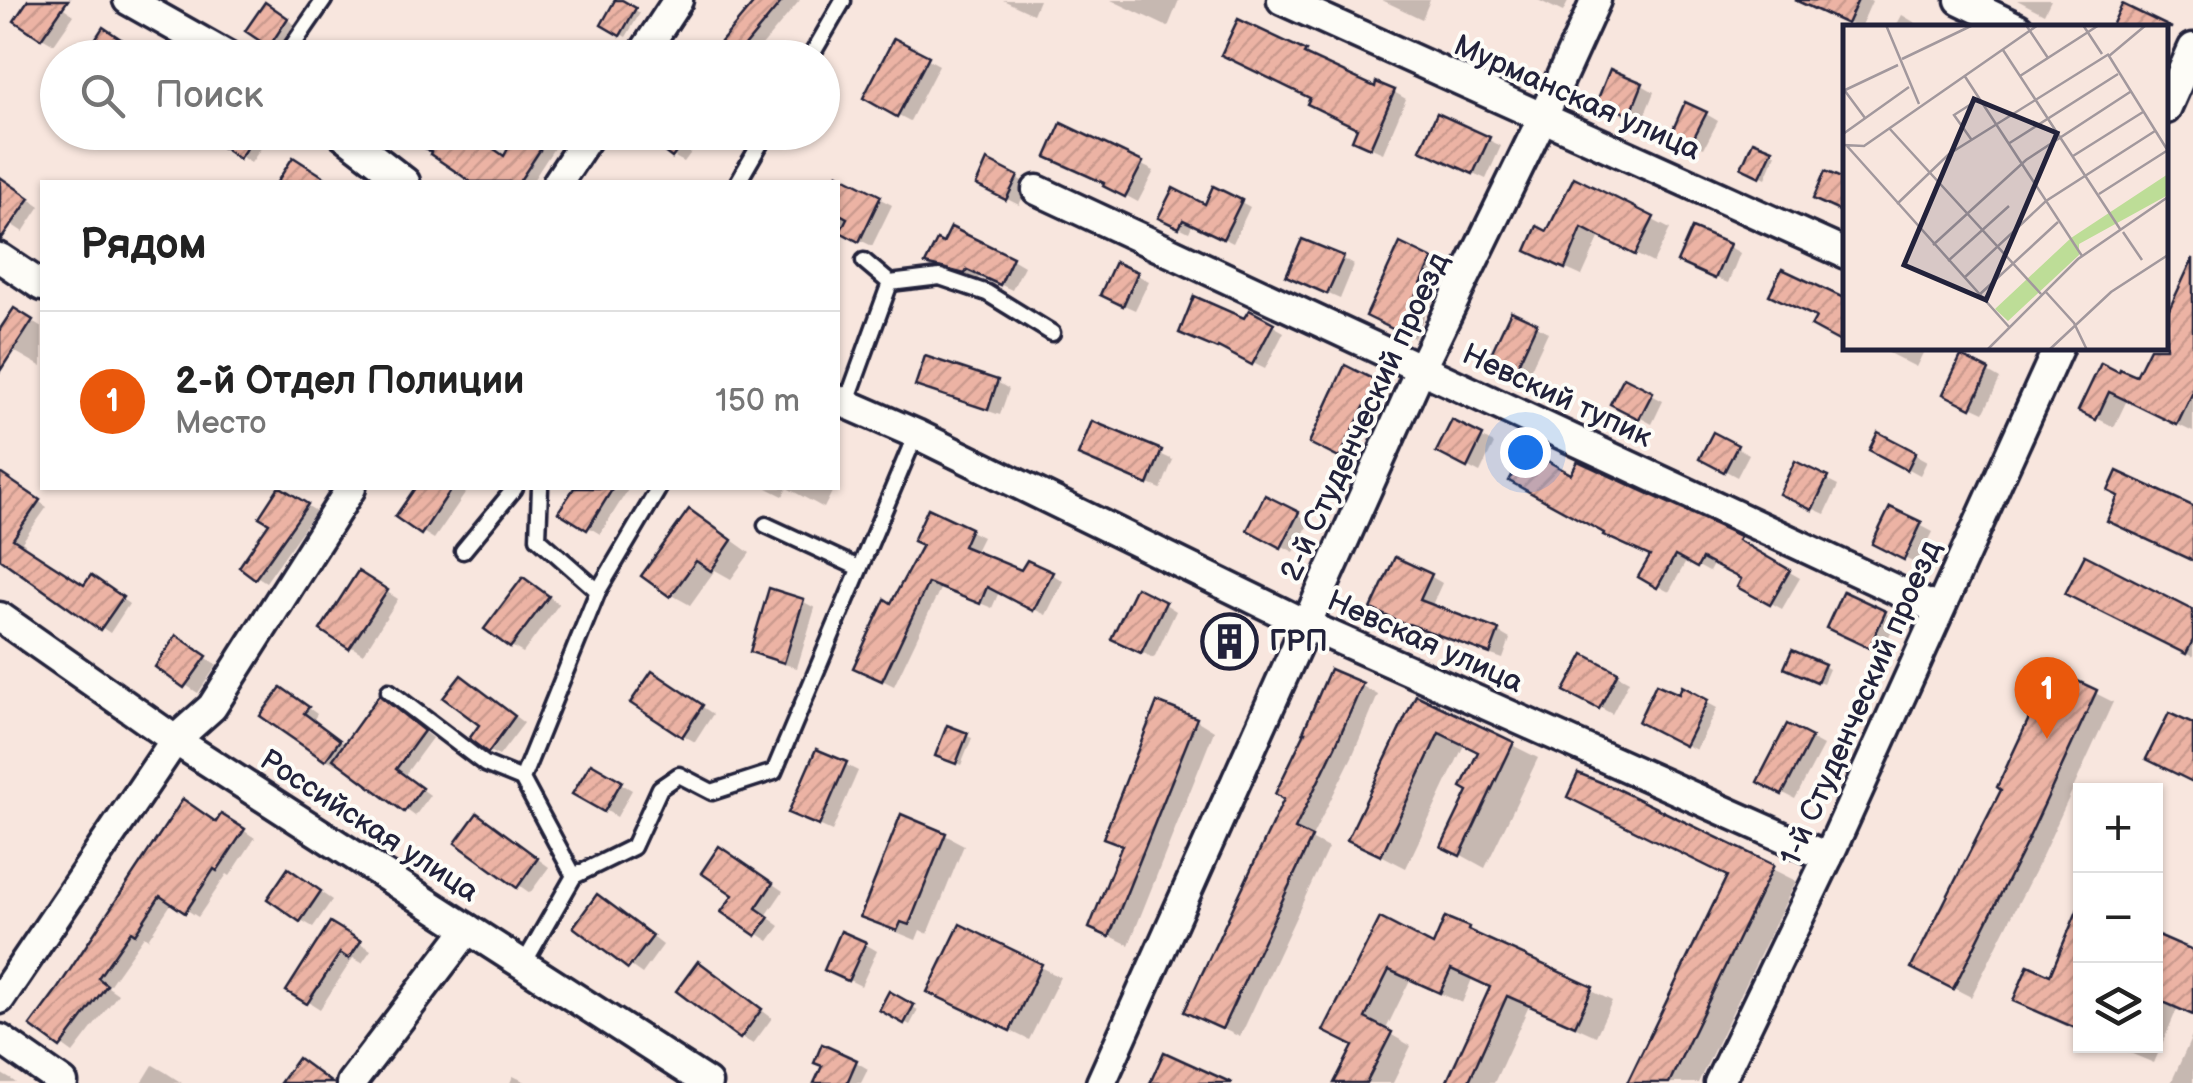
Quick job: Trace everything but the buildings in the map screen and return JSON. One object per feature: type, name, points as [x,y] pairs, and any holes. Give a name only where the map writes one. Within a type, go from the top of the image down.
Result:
[{"type":"street","points":[[128,0],[200,40]]},
{"type":"street","points":[[652,40],[678,0]]},
{"type":"street","name":"Мурманская улица","points":[[1282,0],[1843,253]]},
{"type":"street","name":"2-й Студенческий проезд","points":[[1101,1083],[1421,368],[1596,0]]},
{"type":"street","points":[[1960,0],[2012,25]]},
{"type":"street","points":[[2168,100],[2193,48]]},
{"type":"street","points":[[363,150],[402,180]]},
{"type":"street","points":[[559,180],[578,150]]},
{"type":"street","name":"Невский тупик","points":[[1038,190],[1939,610]]},
{"type":"street","points":[[0,258],[40,285]]},
{"type":"street","name":"1-й Студенческий проезд","points":[[1719,1083],[1828,856],[2055,350]]},
{"type":"street","name":"Невская улица","points":[[842,402],[916,434],[1305,624],[1828,856]]},
{"type":"street","points":[[0,999],[175,740],[212,707],[346,490]]},
{"type":"street","name":"Российская улица","points":[[0,617],[175,740],[707,1083]]},
{"type":"street","points":[[352,1083],[468,929]]},
{"type":"street","points":[[0,1039],[63,1083]]},
{"type":"lane","points":[[296,40],[324,0]]},
{"type":"lane","points":[[820,40],[843,1]]},
{"type":"lane","points":[[739,180],[757,150]]},
{"type":"lane","points":[[864,261],[890,283],[940,277],[987,292],[1052,333]]},
{"type":"lane","points":[[842,402],[890,283]]},
{"type":"lane","points":[[523,964],[574,876],[633,847],[660,788],[679,775],[712,792],[774,772],[916,434]]},
{"type":"lane","points":[[463,551],[514,490]]},
{"type":"lane","points":[[540,490],[538,538],[598,591]]},
{"type":"lane","points":[[522,779],[598,591],[658,490]]},
{"type":"lane","points":[[766,525],[859,568]]},
{"type":"lane","points":[[388,691],[485,764],[522,779],[574,876]]},
{"type":"place","name":"ГРП","points":[[1230,642]]},
{"type":"place","name":"2-й Отдел Полиции","points":[[2047,739]]}]
